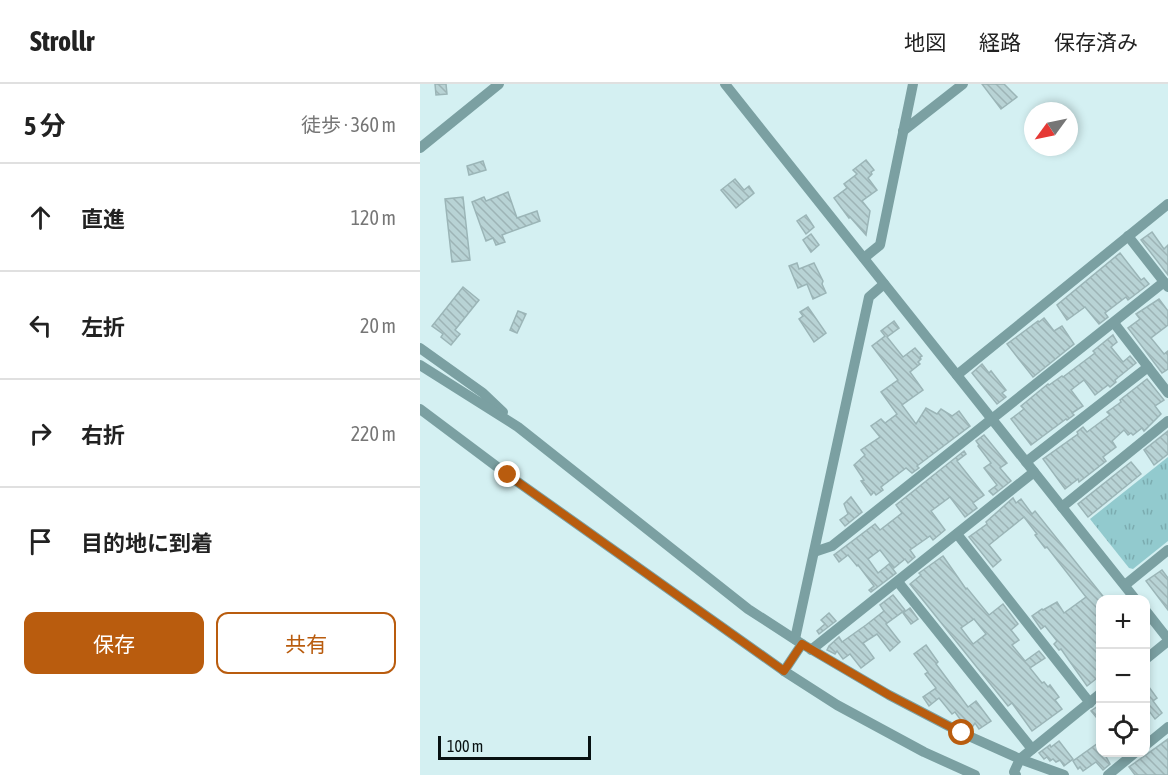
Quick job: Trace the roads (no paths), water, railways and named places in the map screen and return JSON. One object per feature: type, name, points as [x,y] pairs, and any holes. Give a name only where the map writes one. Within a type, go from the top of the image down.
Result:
[{"type":"street","points":[[420,148],[499,84]]},
{"type":"street","points":[[725,84],[1132,595]]},
{"type":"street","points":[[864,258],[880,244],[913,84]]},
{"type":"street","points":[[903,131],[963,84]]},
{"type":"street","points":[[957,375],[1168,204]]},
{"type":"street","points":[[814,552],[832,546],[1114,323],[1166,285],[1128,236]]},
{"type":"street","points":[[803,644],[814,552],[869,297],[884,284]]},
{"type":"street","points":[[1114,323],[1168,393]]},
{"type":"street","points":[[420,348],[483,393],[518,427],[748,609],[899,700],[962,733],[1020,759],[1064,775]]},
{"type":"street","points":[[420,365],[518,427]]},
{"type":"street","points":[[1026,462],[1148,367]]},
{"type":"street","points":[[420,409],[508,475],[784,671],[837,705],[924,752],[975,775]]},
{"type":"street","points":[[1062,507],[1168,421]]},
{"type":"street","points":[[784,671],[803,644],[898,582],[1034,472]]},
{"type":"street","points":[[957,534],[1090,703]]},
{"type":"street","points":[[1125,585],[1168,550]]},
{"type":"street","points":[[898,582],[1032,749]]},
{"type":"street","points":[[1150,616],[1168,640],[1150,656]]},
{"type":"street","points":[[1016,775],[1014,772],[1020,759],[1096,698]]},
{"type":"street","points":[[1150,742],[1168,727]]},
{"type":"street","points":[[1108,775],[1131,757]]}]
